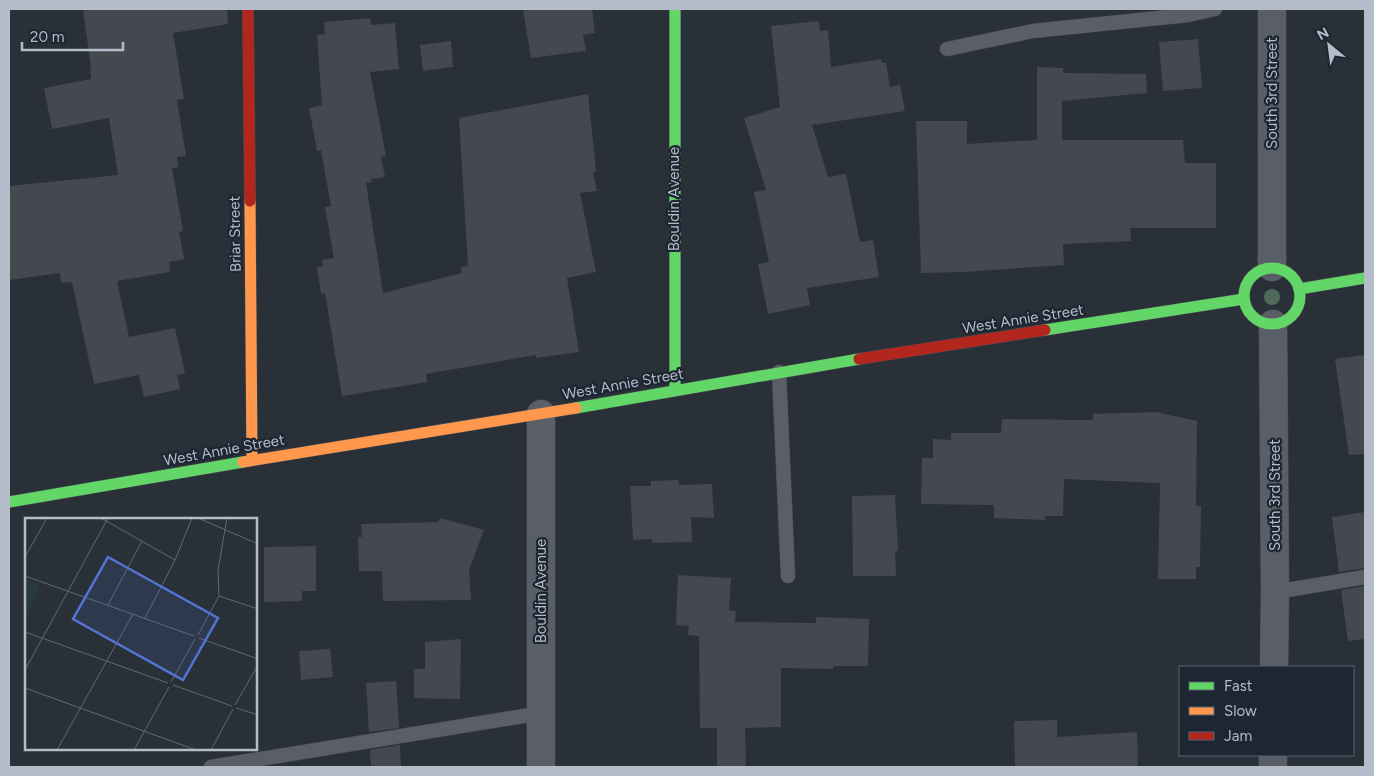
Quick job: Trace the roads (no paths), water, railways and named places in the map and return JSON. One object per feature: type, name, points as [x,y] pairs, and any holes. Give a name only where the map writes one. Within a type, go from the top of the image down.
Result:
[{"type":"street","name":"Briar Street","points":[[248,9],[252,460]]},
{"type":"street","name":"Bouldin Avenue","points":[[675,9],[675,389]]},
{"type":"street","name":"South 3rd Street","points":[[1272,9],[1272,267]]},
{"type":"street","points":[[1272,267],[1282,269],[1296,281],[1299,289],[1300,298],[1294,312],[1281,322],[1273,324],[1257,320],[1246,307],[1244,290],[1248,281],[1255,274],[1263,270],[1272,267]]},
{"type":"street","points":[[1299,289],[1365,278]]},
{"type":"street","name":"West Annie Street","points":[[9,502],[252,460],[541,414],[675,389],[1244,299]]},
{"type":"street","name":"South 3rd Street","points":[[1273,324],[1274,666]]},
{"type":"street","name":"Bouldin Avenue","points":[[541,414],[541,767]]},
{"type":"lane","points":[[947,49],[1033,31],[1188,14],[1216,9]]},
{"type":"lane","points":[[779,372],[788,576]]},
{"type":"lane","points":[[1275,592],[1365,578]]},
{"type":"lane","points":[[211,767],[542,712]]}]
